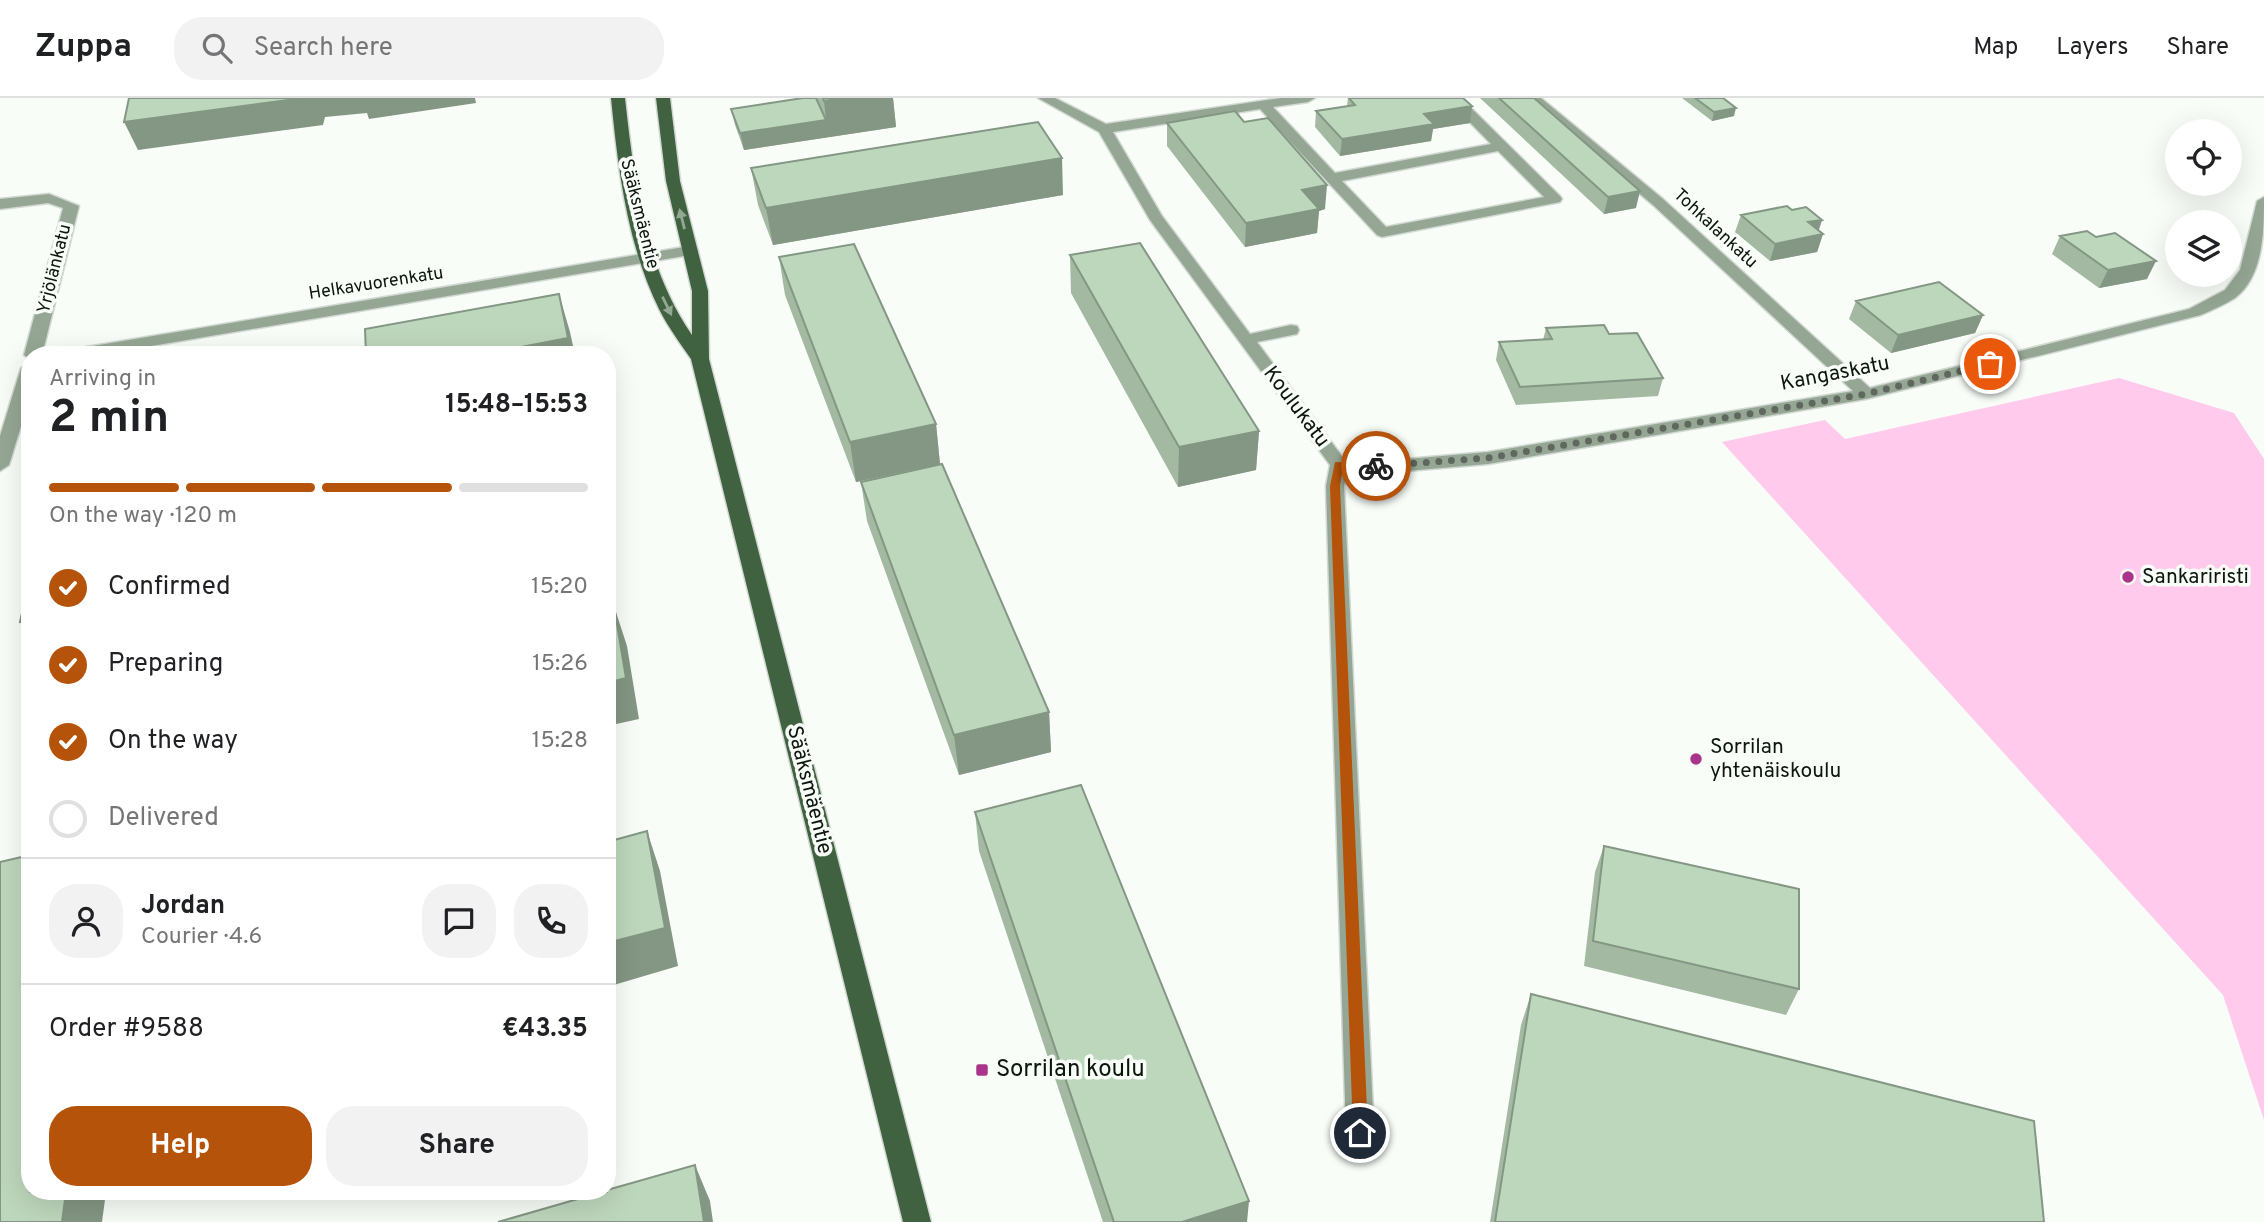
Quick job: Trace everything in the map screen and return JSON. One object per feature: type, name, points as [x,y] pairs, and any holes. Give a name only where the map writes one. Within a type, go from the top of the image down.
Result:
[{"type":"main road","name":"Sääksmäentie","points":[[618,98],[622,145],[646,258],[667,310],[700,359]]},
{"type":"main road","name":"Sääksmäentie","points":[[663,98],[673,181],[700,291],[700,359],[917,1222]]},
{"type":"street","points":[[1045,98],[1104,129],[1308,98]]},
{"type":"street","points":[[1263,105],[1382,232],[1555,199],[1453,98]]},
{"type":"street","name":"Tohkalankatu","points":[[1533,98],[1658,202],[1866,394]]},
{"type":"street","name":"Koulukatu","points":[[1104,129],[1155,217],[1339,465],[1335,486],[1360,1133]]},
{"type":"street","points":[[1332,178],[1502,146]]},
{"type":"street","name":"Yrjölänkatu","points":[[0,204],[49,198],[71,206],[35,346]]},
{"type":"street","name":"Kangaskatu","points":[[1339,465],[1395,466],[1488,458],[1866,394],[2195,312],[2231,293],[2248,271],[2264,201]]},
{"type":"street","name":"Helkavuorenkatu","points":[[123,346],[690,251]]},
{"type":"street","points":[[1245,340],[1291,330]]},
{"type":"street","points":[[0,465],[21,397]]},
{"type":"shaded area","points":[[2119,378],[2234,413],[2264,459],[2264,1120],[2223,995],[1722,442],[1825,420],[1845,439]]},
{"type":"building","points":[[129,98],[303,98],[124,122]]},
{"type":"building","points":[[816,98],[826,120],[740,133],[731,109]]},
{"type":"building","points":[[1349,98],[1463,98],[1472,106],[1424,114],[1434,124],[1342,139],[1316,111],[1355,105]]},
{"type":"building","points":[[1499,98],[1534,98],[1640,191],[1608,197]]},
{"type":"building","points":[[1695,98],[1723,98],[1736,108],[1714,112]]},
{"type":"building","points":[[1235,111],[1244,122],[1268,118],[1327,185],[1302,190],[1319,209],[1246,223],[1167,123]]},
{"type":"building","points":[[1038,122],[1062,158],[766,208],[751,168]]},
{"type":"building","points":[[1787,206],[1792,210],[1806,207],[1822,220],[1808,222],[1823,234],[1775,244],[1741,215]]},
{"type":"building","points":[[2087,231],[2096,237],[2115,233],[2156,261],[2108,270],[2060,236]]},
{"type":"building","points":[[1140,243],[1259,431],[1179,447],[1070,255]]},
{"type":"building","points":[[854,244],[936,424],[850,442],[779,257]]},
{"type":"building","points":[[1939,282],[1983,315],[1898,335],[1856,301]]},
{"type":"building","points":[[559,294],[568,338],[526,346],[366,346],[365,329]]},
{"type":"building","points":[[1604,325],[1609,334],[1637,333],[1663,378],[1520,387],[1499,342],[1552,339],[1546,328]]},
{"type":"building","points":[[942,464],[1049,712],[954,735],[861,482]]},
{"type":"building","points":[[616,618],[626,678],[616,681]]},
{"type":"building","points":[[1081,785],[1249,1201],[1182,1222],[1114,1222],[975,812]]},
{"type":"building","points":[[647,831],[665,928],[616,941],[616,840]]},
{"type":"building","points":[[1604,846],[1799,889],[1799,989],[1593,941]]},
{"type":"building","points":[[21,857],[21,1200],[65,1200],[62,1222],[0,1222],[0,862]]},
{"type":"building","points":[[1531,994],[2034,1121],[2044,1222],[1495,1222]]},
{"type":"building","points":[[695,1165],[704,1222],[498,1222],[574,1200],[616,1200],[616,1187]]},
{"type":"way so far","points":[[1376,466],[1488,458],[1866,394],[1990,364]]},
{"type":"place","name":"Sankariristi","points":[[2128,577]]},
{"type":"place","name":"Sorrilan yhtenäiskoulu","points":[[1696,759]]},
{"type":"place","name":"Sorrilan koulu","points":[[982,1070]]},
{"type":"route","points":[[1360,1133],[1335,486],[1339,465],[1376,466]]}]
